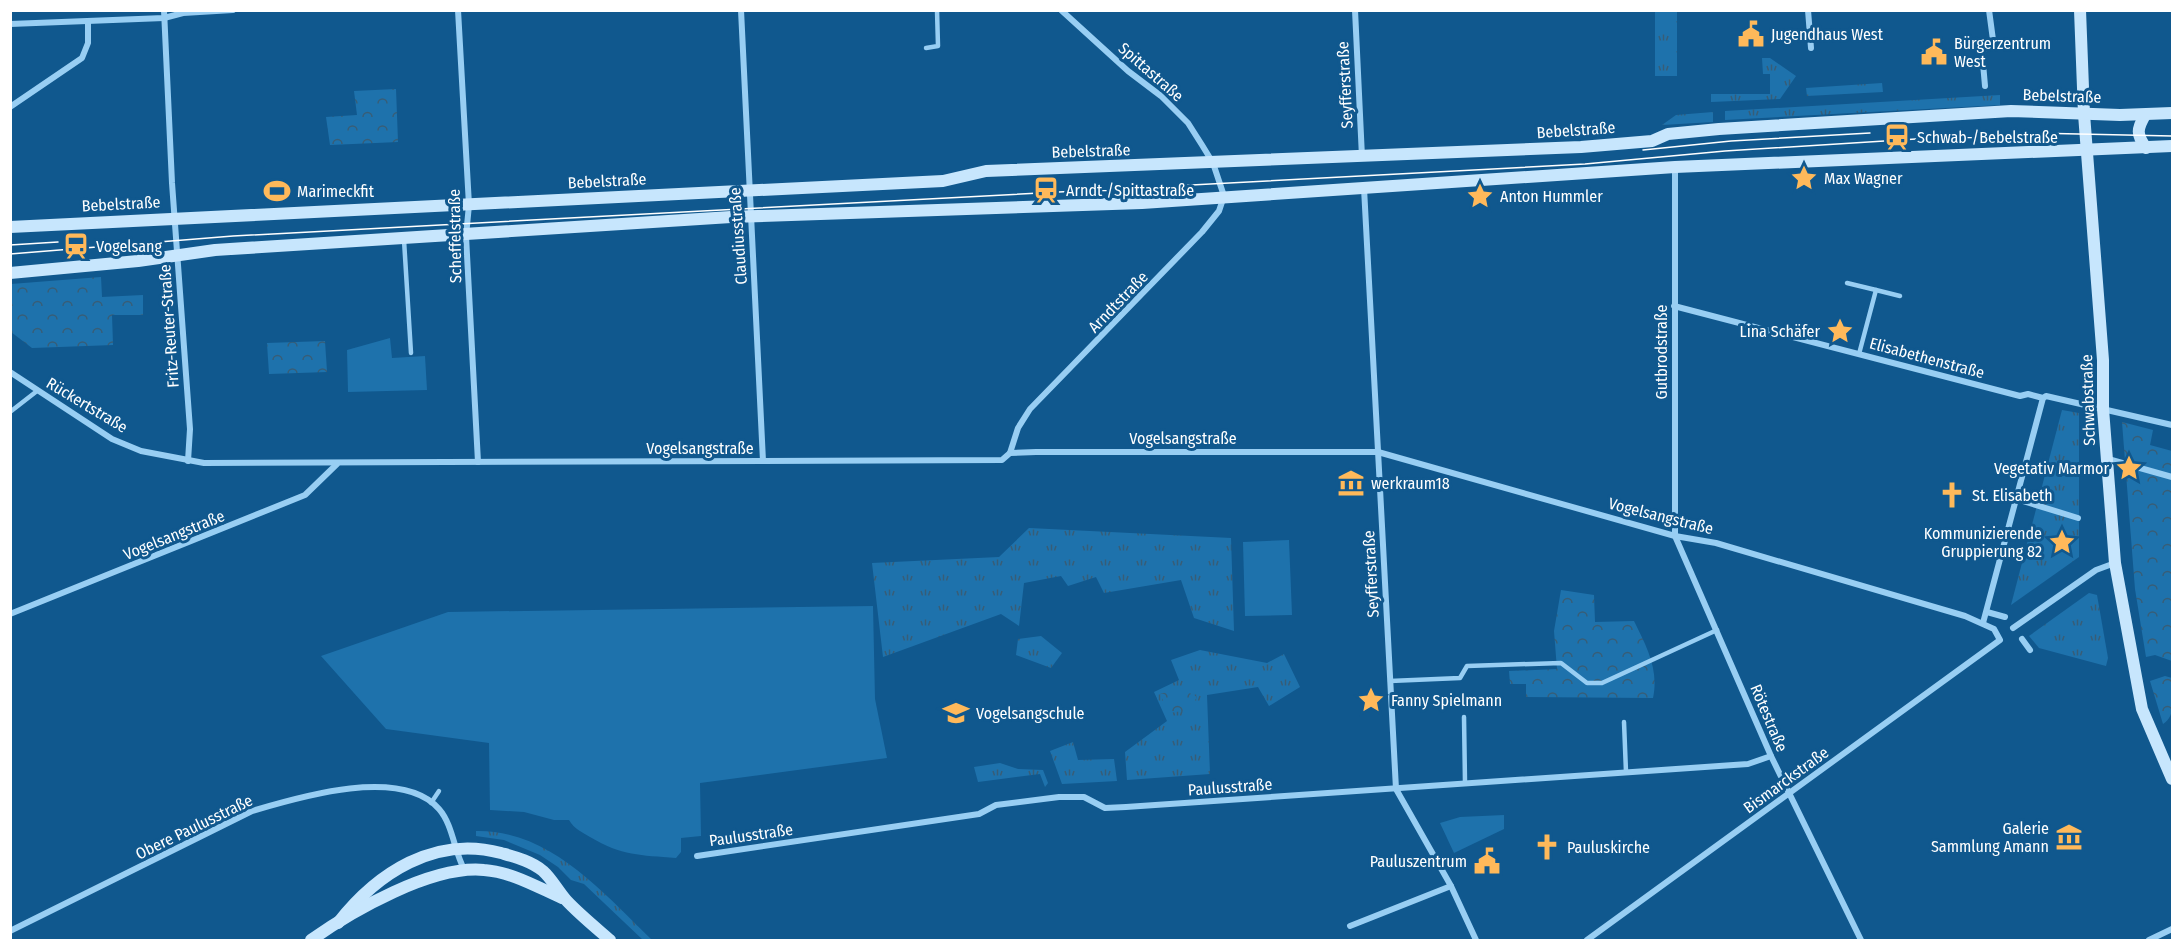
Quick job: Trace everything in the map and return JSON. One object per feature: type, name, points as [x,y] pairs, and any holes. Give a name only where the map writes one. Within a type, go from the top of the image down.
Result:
[{"type":"street","name":"Fritz-Reuter-Straße","points":[[164,10],[174,218],[190,429],[188,461]]},
{"type":"street","points":[[10,24],[164,18],[183,13],[233,10]]},
{"type":"street","name":"Scheffelstraße","points":[[458,10],[469,205],[466,236],[478,462]]},
{"type":"street","name":"Claudiusstraße","points":[[741,10],[763,461]]},
{"type":"street","name":"Spittastraße","points":[[1061,10],[1188,123],[1213,163]]},
{"type":"street","name":"Seyfferstraße","points":[[1355,10],[1362,157]]},
{"type":"street","points":[[1808,10],[1811,48]]},
{"type":"street","points":[[1984,86],[1982,52],[1993,40],[1989,10]]},
{"type":"street","name":"Schwabstraße","points":[[2080,10],[2085,114],[2103,360],[2103,409],[2115,562],[2142,709],[2172,779]]},
{"type":"street","points":[[10,107],[82,58],[88,43],[88,21]]},
{"type":"street","name":"Bebelstraße","points":[[10,227],[943,181],[986,171],[1581,147],[1652,141],[1668,134],[1719,129],[2010,111],[2145,115],[2172,113]]},
{"type":"street","points":[[2145,115],[2137,128],[2138,137],[2146,148]]},
{"type":"street","points":[[10,273],[215,250],[405,240],[494,232],[751,217],[1015,208],[1675,167],[2172,146]]},
{"type":"street","points":[[1213,163],[1224,196]]},
{"type":"street","name":"Gutbrodstraße","points":[[1675,167],[1675,536]]},
{"type":"street","name":"Seyfferstraße","points":[[1364,186],[1396,789],[1451,886],[1476,940]]},
{"type":"street","name":"Arndtstraße","points":[[1010,453],[1018,428],[1030,409],[1203,232],[1219,211],[1224,196]]},
{"type":"street","name":"Elisabethenstraße","points":[[1674,306],[2020,396],[2028,394],[2043,398],[2046,396],[2172,425]]},
{"type":"street","name":"Rückertstraße","points":[[10,372],[112,439],[141,451],[188,461]]},
{"type":"street","points":[[1983,623],[2043,398]]},
{"type":"street","name":"Vogelsangstraße","points":[[188,461],[336,464],[1002,460],[1010,453],[1378,452],[1675,536],[1716,543],[1983,623],[1994,629],[2000,640]]},
{"type":"street","points":[[2107,459],[2172,477]]},
{"type":"street","name":"Vogelsangstraße","points":[[10,614],[305,495],[336,464]]},
{"type":"street","points":[[2000,494],[2079,518]]},
{"type":"street","name":"Rötestraße","points":[[1675,536],[1771,756],[1861,940]]},
{"type":"street","points":[[2013,628],[2096,570],[2115,562]]},
{"type":"street","points":[[1986,612],[2005,617]]},
{"type":"street","points":[[2022,639],[2030,650]]},
{"type":"street","name":"Bismarckstraße","points":[[1587,940],[2000,640]]},
{"type":"street","name":"Paulusstraße","points":[[697,856],[979,814],[996,805],[1059,797],[1084,797],[1105,808],[1748,764],[1771,756]]},
{"type":"street","name":"Obere Paulusstraße","points":[[10,931],[252,811],[316,794],[372,788],[398,789],[422,795],[446,820],[464,869]]},
{"type":"street","points":[[311,940],[327,936],[356,900],[394,872],[422,856],[455,848],[484,849],[519,858],[542,871],[566,900],[610,940]]},
{"type":"street","points":[[338,923],[416,882],[464,869],[502,873],[566,900]]},
{"type":"street","points":[[1350,926],[1451,886]]},
{"type":"street","points":[[2149,940],[2172,929]]},
{"type":"lane","points":[[926,48],[938,46],[937,10]]},
{"type":"lane","points":[[405,240],[411,353]]},
{"type":"lane","points":[[1847,283],[1900,296]]},
{"type":"lane","points":[[1859,354],[1876,290]]},
{"type":"lane","points":[[10,412],[37,391]]},
{"type":"lane","points":[[1390,681],[1460,678],[1467,666],[1561,663],[1587,683],[1602,683],[1717,630]]},
{"type":"lane","points":[[1464,717],[1465,782]]},
{"type":"lane","points":[[1624,722],[1626,772]]},
{"type":"lane","points":[[431,803],[439,792]]},
{"type":"green space","points":[[1655,11],[1677,11],[1677,76],[1655,76]]},
{"type":"green space","points":[[1762,58],[1770,58],[1796,76],[1780,99],[1711,102],[1711,94],[1770,94],[1770,74],[1763,74]]},
{"type":"green space","points":[[1882,83],[1883,92],[1807,96],[1806,88]]},
{"type":"green space","points":[[396,89],[398,142],[330,145],[326,117],[357,115],[354,91]]},
{"type":"green space","points":[[2000,95],[2000,105],[1725,120],[1725,111]]},
{"type":"green space","points":[[1713,112],[1713,122],[1662,125],[1676,115]]},
{"type":"green space","points":[[101,277],[102,297],[143,295],[143,315],[112,315],[113,345],[32,348],[11,332],[11,284]]},
{"type":"green space","points":[[390,338],[392,358],[425,356],[427,390],[348,392],[347,350]]},
{"type":"green space","points":[[325,341],[327,372],[269,374],[267,343]]},
{"type":"green space","points":[[2062,410],[2079,413],[2079,557],[2011,605]]},
{"type":"green space","points":[[2122,422],[2153,430],[2150,445],[2172,451],[2172,661],[2155,655],[2146,657],[2135,589]]},
{"type":"green space","points":[[1029,528],[1231,538],[1234,631],[1194,618],[1181,580],[1104,593],[1096,577],[1068,586],[1061,576],[1024,583],[1019,626],[1001,614],[883,657],[872,563],[999,557]]},
{"type":"green space","points":[[1289,540],[1292,615],[1245,616],[1243,542]]},
{"type":"green space","points":[[1561,590],[1594,595],[1595,622],[1634,621],[1653,668],[1653,698],[1526,697],[1526,684],[1510,684],[1509,671],[1557,669],[1554,631]]},
{"type":"green space","points":[[2089,593],[2097,595],[2108,658],[2106,666],[2039,648],[2029,636]]},
{"type":"green space","points":[[873,606],[875,699],[887,758],[700,783],[701,836],[681,838],[681,852],[676,858],[632,854],[612,848],[578,830],[569,820],[554,820],[524,812],[490,810],[489,743],[386,729],[321,656],[448,612]]},
{"type":"green space","points":[[1041,636],[1062,653],[1051,668],[1016,655],[1018,639]]},
{"type":"green space","points":[[1200,650],[1267,663],[1284,654],[1300,687],[1269,706],[1258,687],[1207,695],[1210,774],[1127,780],[1125,752],[1167,721],[1154,692],[1179,680],[1171,660]]},
{"type":"green space","points":[[2165,676],[2172,678],[2173,703],[2170,715],[2163,724],[2150,681]]},
{"type":"green space","points":[[1180,688],[1197,697],[1189,710],[1169,713],[1160,694]]},
{"type":"green space","points":[[1073,742],[1078,760],[1114,759],[1117,781],[1062,784],[1050,751]]},
{"type":"green space","points":[[1000,763],[1018,769],[1043,770],[1048,783],[1045,787],[1040,774],[978,782],[974,767]]},
{"type":"green space","points":[[1504,815],[1504,829],[1454,853],[1440,823],[1460,817]]},
{"type":"green space","points":[[476,831],[503,833],[528,841],[552,853],[595,885],[652,940],[643,940],[584,884],[571,880],[558,867],[540,855],[504,840],[476,836]]},
{"type":"tram line","points":[[1643,150],[1731,141],[1870,133]]},
{"type":"tram line","points":[[10,254],[233,236],[1585,164],[1725,151],[1979,135],[2027,133],[2172,136]]},
{"type":"tram line","points":[[10,245],[58,242]]},
{"type":"place","name":"Jugendhaus West","points":[[1751,34]]},
{"type":"place","name":"Bürgerzentrum West","points":[[1934,52]]},
{"type":"place","name":"Schwab-/Bebelstraße","points":[[1897,137]]},
{"type":"place","name":"Max Wagner","points":[[1804,178]]},
{"type":"place","name":"Arndt-/Spittastraße","points":[[1046,190]]},
{"type":"place","name":"Marimeckfit","points":[[277,191]]},
{"type":"place","name":"Anton Hummler","points":[[1480,196]]},
{"type":"place","name":"Vogelsang","points":[[76,246]]},
{"type":"place","name":"Lina Schäfer","points":[[1840,331]]},
{"type":"place","name":"Vegetativ Marmor","points":[[2129,468]]},
{"type":"place","name":"werkraum18","points":[[1351,483]]},
{"type":"place","name":"St. Elisabeth","points":[[1952,495]]},
{"type":"place","name":"Kommunizierende Gruppierung 82","points":[[2062,542]]},
{"type":"place","name":"Fanny Spielmann","points":[[1371,700]]},
{"type":"place","name":"Vogelsangschule","points":[[956,713]]},
{"type":"place","name":"Galerie Sammlung Amann","points":[[2069,837]]},
{"type":"place","name":"Pauluskirche","points":[[1547,847]]},
{"type":"place","name":"Pauluszentrum","points":[[1487,861]]}]
